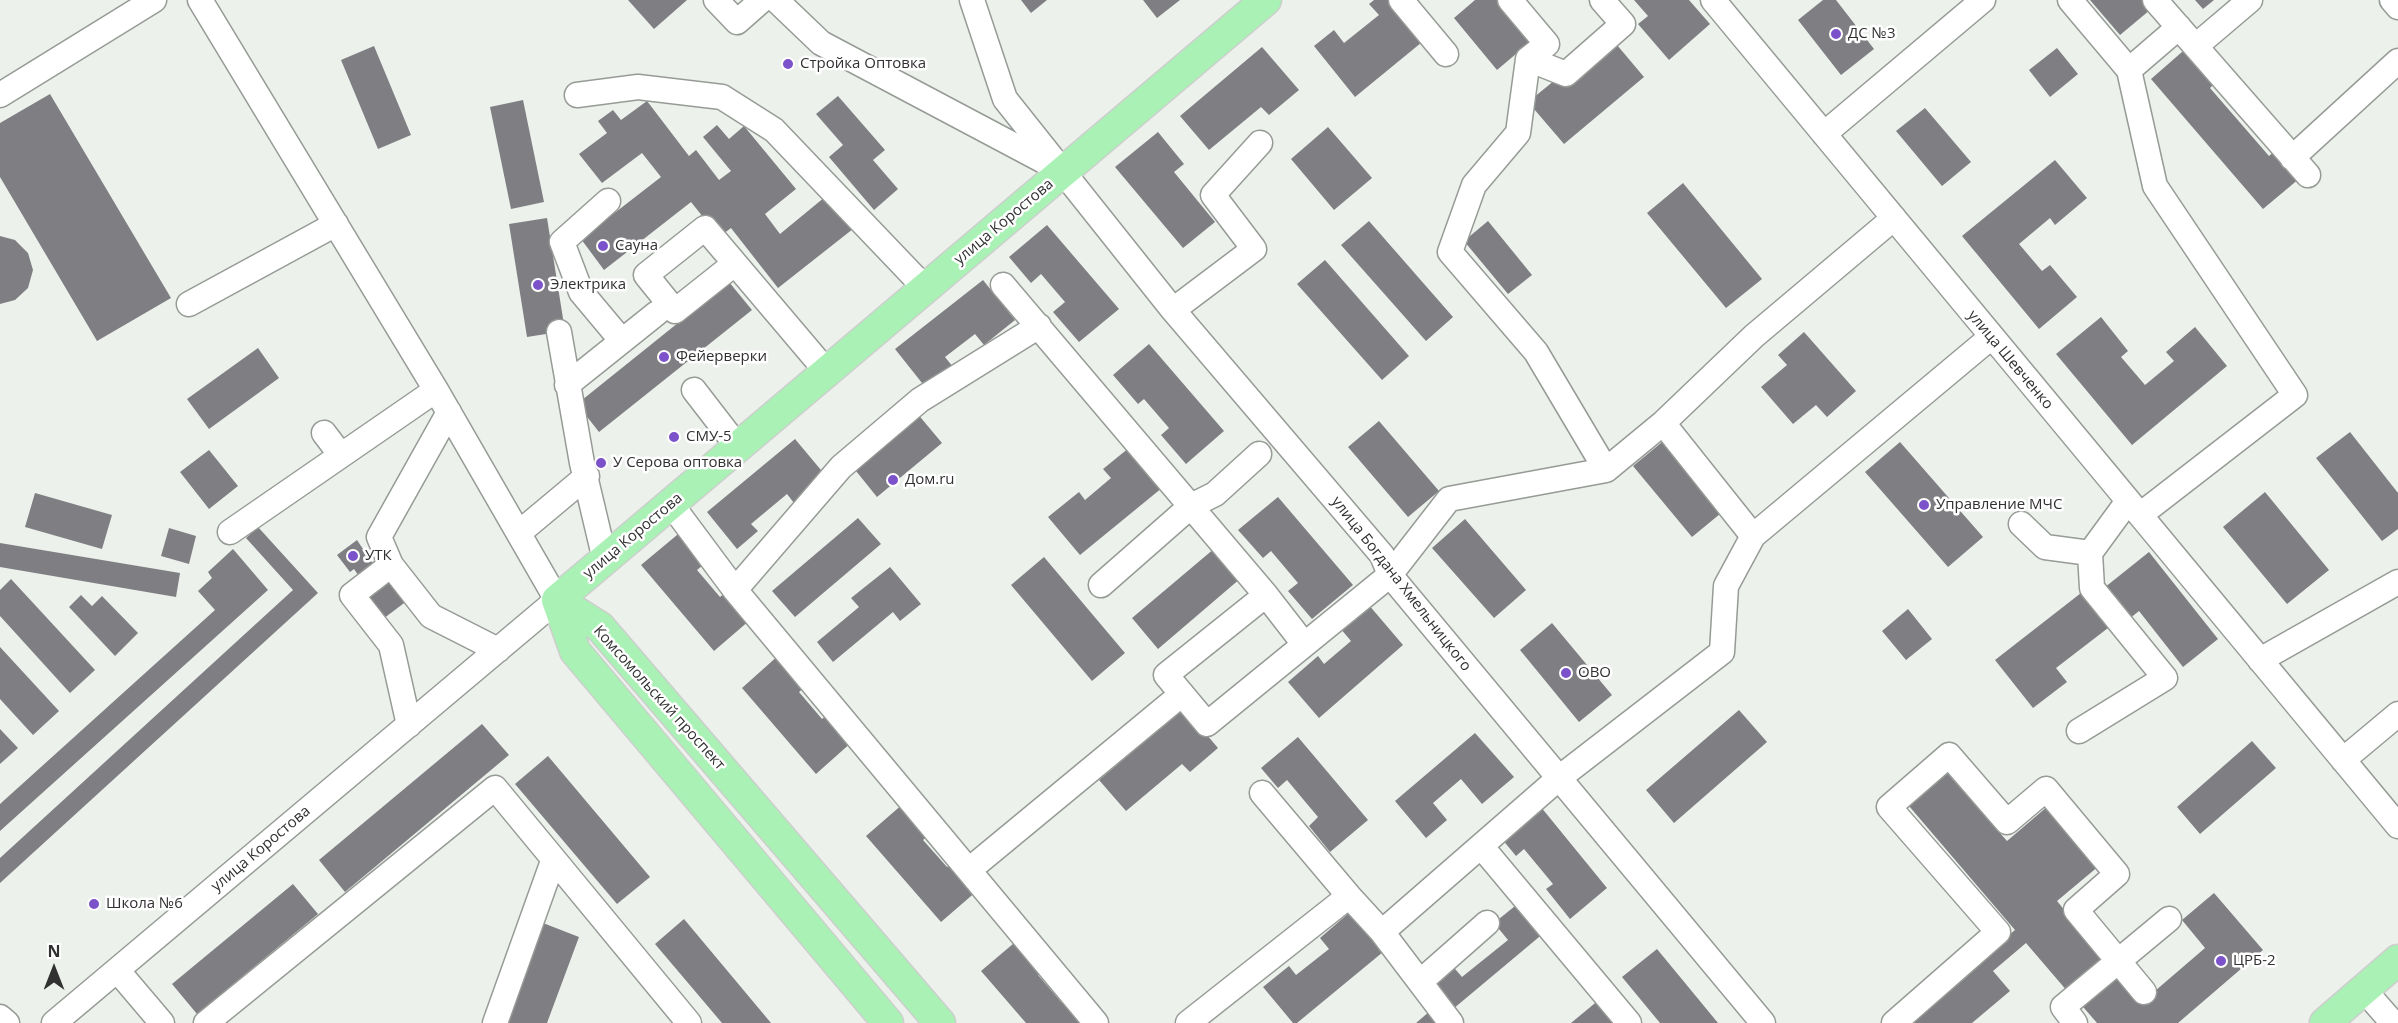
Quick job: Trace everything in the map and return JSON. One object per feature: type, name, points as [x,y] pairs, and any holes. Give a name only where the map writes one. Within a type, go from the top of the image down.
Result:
[{"type":"main road","name":"улица Коростова","points":[[557,600],[1266,0]]},
{"type":"main road","name":"Комсомольский проспект","points":[[557,600],[575,651],[888,1023]]},
{"type":"main road","name":"Комсомольский проспект","points":[[557,600],[600,627],[940,1023]]},
{"type":"main road","points":[[2325,1023],[2398,960]]},
{"type":"street","points":[[0,95],[154,0]]},
{"type":"street","points":[[200,0],[436,390],[520,532],[557,600]]},
{"type":"street","points":[[716,0],[737,22],[762,0]]},
{"type":"street","points":[[776,0],[821,43],[1063,172]]},
{"type":"street","name":"улица Богдана Хмельницкого","points":[[972,0],[1005,99],[1173,310],[1382,555],[1390,575],[1763,1023]]},
{"type":"street","points":[[1401,0],[1446,54]]},
{"type":"street","points":[[1510,0],[1547,44],[1528,59],[1518,133],[1474,185],[1450,252],[1536,352],[1606,470]]},
{"type":"street","points":[[1528,59],[1566,74],[1623,24],[1602,0]]},
{"type":"street","name":"улица Шевченко","points":[[1714,0],[1990,338],[2398,826]]},
{"type":"street","name":"улица Шевченко","points":[[1714,0],[2343,760],[2398,812]]},
{"type":"street","points":[[1824,134],[1983,0]]},
{"type":"street","points":[[2070,0],[2129,70],[2155,186],[2295,395],[2134,508],[2090,553],[2092,588],[2165,678],[2079,731]]},
{"type":"street","points":[[2155,0],[2197,45],[2300,166],[2398,62]]},
{"type":"street","points":[[2197,45],[2250,0]]},
{"type":"street","points":[[2392,0],[2398,7]]},
{"type":"street","points":[[2129,70],[2179,27]]},
{"type":"street","points":[[577,95],[638,87],[722,97],[774,130],[926,288]]},
{"type":"street","points":[[1173,310],[1254,249],[1213,195],[1260,143]]},
{"type":"street","points":[[608,201],[562,242],[580,292],[622,341]]},
{"type":"street","points":[[1266,595],[1166,675],[1207,724],[1390,575],[1449,499],[1606,470],[1664,423],[1754,336],[1894,218]]},
{"type":"street","points":[[189,304],[336,224]]},
{"type":"street","points":[[733,265],[827,372]]},
{"type":"street","points":[[1003,285],[1266,595],[1304,644]]},
{"type":"street","points":[[567,385],[657,313]]},
{"type":"street","points":[[735,590],[841,467],[920,400],[1039,326]]},
{"type":"street","points":[[559,332],[567,385],[605,560]]},
{"type":"street","points":[[1382,932],[1559,778],[1722,652],[1726,586],[1753,536],[1990,338]]},
{"type":"street","points":[[230,532],[436,390]]},
{"type":"street","points":[[694,390],[738,447]]},
{"type":"street","points":[[449,412],[379,537],[391,565],[431,616],[498,650]]},
{"type":"street","points":[[1664,423],[1753,536]]},
{"type":"street","points":[[324,433],[340,454]]},
{"type":"street","points":[[1101,585],[1191,506],[1215,494],[1259,454]]},
{"type":"street","points":[[520,532],[587,476]]},
{"type":"street","points":[[671,504],[735,590],[1096,1023]]},
{"type":"street","points":[[2021,524],[2045,547],[2090,553]]},
{"type":"street","points":[[391,565],[352,595],[391,645],[409,725]]},
{"type":"street","points":[[2260,660],[2398,582]]},
{"type":"street","name":"улица Коростова","points":[[54,1023],[557,600]]},
{"type":"street","points":[[969,870],[1182,694]]},
{"type":"street","points":[[2343,760],[2398,714]]},
{"type":"street","points":[[1894,1023],[1998,933],[1889,807],[1949,755],[2007,822],[2046,789],[2116,874],[2076,910],[2144,992]]},
{"type":"street","points":[[206,1023],[495,788],[689,1023]]},
{"type":"street","points":[[1262,793],[1382,932],[1451,1023]]},
{"type":"street","points":[[1481,846],[1629,1023]]},
{"type":"street","points":[[495,1023],[554,861]]},
{"type":"street","points":[[1188,1023],[1349,896]]},
{"type":"street","points":[[2075,1023],[2063,1007],[2169,920]]},
{"type":"street","points":[[1420,982],[1487,923]]},
{"type":"street","points":[[117,970],[162,1023]]},
{"type":"street","points":[[2364,990],[2393,1023]]},
{"type":"street","points":[[0,1017],[8,1023]]},
{"type":"building","points":[[628,0],[687,0],[654,29]]},
{"type":"building","points":[[1021,0],[1047,0],[1031,13]]},
{"type":"building","points":[[1143,0],[1180,0],[1157,18]]},
{"type":"building","points":[[1374,0],[1396,0],[1427,38],[1355,97],[1314,46],[1334,30],[1344,43],[1379,15],[1369,4]]},
{"type":"building","points":[[1475,0],[1505,0],[1536,37],[1497,70],[1454,18]]},
{"type":"building","points":[[1634,0],[1689,0],[1710,24],[1669,60],[1638,24],[1648,16]]},
{"type":"building","name":"ДС №3","points":[[1823,0],[1836,0],[1874,49],[1841,75],[1798,20]]},
{"type":"building","points":[[2090,0],[2142,0],[2150,10],[2120,35]]},
{"type":"building","points":[[2195,0],[2214,0],[2203,9]]},
{"type":"building","points":[[1617,45],[1644,77],[1564,144],[1528,102],[1560,76],[1569,87]]},
{"type":"building","points":[[2190,45],[2219,79],[2210,88],[2269,156],[2276,150],[2300,178],[2263,209],[2151,79]]},
{"type":"building","points":[[374,46],[411,135],[378,149],[341,60]]},
{"type":"building","points":[[1262,47],[1299,90],[1269,115],[1261,107],[1209,150],[1180,116]]},
{"type":"building","points":[[2057,48],[2078,74],[2050,97],[2029,70]]},
{"type":"building","points":[[50,94],[171,298],[97,341],[0,177],[0,123]]},
{"type":"building","points":[[838,96],[885,150],[873,160],[898,189],[874,210],[829,157],[843,145],[816,114]]},
{"type":"building","points":[[523,100],[544,202],[511,209],[490,107]]},
{"type":"building","points":[[647,101],[689,156],[696,150],[719,180],[731,171],[703,137],[717,125],[729,139],[744,126],[796,189],[765,214],[780,234],[831,192],[858,225],[778,288],[731,228],[719,237],[691,202],[604,270],[581,239],[661,177],[642,153],[602,183],[579,154],[607,133],[598,121],[613,110],[621,120]]},
{"type":"building","points":[[1925,108],[1971,162],[1942,186],[1896,131]]},
{"type":"building","points":[[1328,127],[1372,178],[1334,210],[1291,159]]},
{"type":"building","points":[[1158,132],[1184,164],[1174,172],[1215,222],[1183,248],[1115,167]]},
{"type":"building","points":[[2055,160],[2087,198],[2055,225],[2050,218],[2019,244],[2042,271],[2050,265],[2077,297],[2039,329],[1962,236]]},
{"type":"building","points":[[1683,183],[1762,279],[1726,308],[1647,213]]},
{"type":"building","name":"Электрика","points":[[547,218],[565,331],[527,337],[509,224]]},
{"type":"building","points":[[1369,221],[1453,317],[1426,341],[1341,245]]},
{"type":"building","points":[[1488,221],[1532,275],[1508,294],[1464,241]]},
{"type":"building","points":[[1047,225],[1119,309],[1079,342],[1053,312],[1065,302],[1041,274],[1031,283],[1009,257]]},
{"type":"building","points":[[0,236],[15,240],[28,253],[33,270],[28,288],[15,300],[0,304]]},
{"type":"building","points":[[1325,260],[1409,356],[1382,380],[1297,284]]},
{"type":"building","points":[[983,280],[1015,320],[984,345],[975,334],[945,357],[953,367],[926,388],[895,349]]},
{"type":"building","name":"Фейерверки","points":[[729,282],[752,310],[599,432],[577,404]]},
{"type":"building","points":[[2101,317],[2128,351],[2121,357],[2145,385],[2174,361],[2166,352],[2195,327],[2227,366],[2132,445],[2056,354]]},
{"type":"building","points":[[1804,332],[1856,391],[1827,417],[1816,405],[1793,424],[1761,387],[1787,365],[1778,355]]},
{"type":"building","points":[[1149,344],[1224,431],[1186,464],[1161,435],[1169,428],[1144,399],[1138,404],[1113,375]]},
{"type":"building","points":[[258,348],[279,378],[209,429],[187,399]]},
{"type":"building","points":[[916,412],[942,443],[877,497],[852,466]]},
{"type":"building","points":[[1379,421],[1439,491],[1408,517],[1348,447]]},
{"type":"building","points":[[2350,432],[2398,493],[2398,529],[2382,541],[2316,458]]},
{"type":"building","points":[[1667,438],[1726,509],[1692,537],[1633,466]]},
{"type":"building","points":[[795,439],[826,476],[794,503],[787,494],[751,524],[758,531],[737,549],[707,512]]},
{"type":"building","name":"Управление МЧС","points":[[1900,442],[1983,537],[1948,567],[1865,472]]},
{"type":"building","points":[[1135,443],[1168,483],[1080,555],[1048,517],[1079,492],[1085,500],[1111,478],[1103,469]]},
{"type":"building","points":[[209,450],[238,486],[209,509],[180,472]]},
{"type":"building","points":[[2265,492],[2329,570],[2287,604],[2223,527]]},
{"type":"building","points":[[35,493],[112,515],[102,549],[25,527]]},
{"type":"building","points":[[1278,497],[1353,585],[1312,619],[1288,591],[1298,583],[1271,551],[1263,558],[1238,530]]},
{"type":"building","points":[[858,518],[881,544],[795,617],[772,591]]},
{"type":"building","points":[[1465,519],[1526,590],[1494,618],[1432,548]]},
{"type":"building","points":[[258,527],[318,593],[0,883],[0,858],[293,590],[246,538]]},
{"type":"building","points":[[169,528],[196,536],[189,564],[161,556]]},
{"type":"building","points":[[683,530],[709,560],[697,570],[720,597],[726,592],[750,620],[714,651],[641,565]]},
{"type":"building","points":[[357,540],[385,582],[396,576],[412,597],[379,622],[363,601],[371,594],[354,569],[350,572],[337,555]]},
{"type":"building","points":[[0,543],[180,573],[176,597],[0,567]]},
{"type":"building","points":[[1215,548],[1241,578],[1158,649],[1132,618]]},
{"type":"building","points":[[233,549],[268,590],[0,831],[0,804],[215,610],[198,591],[212,578],[208,572]]},
{"type":"building","points":[[2149,552],[2218,639],[2183,667],[2139,611],[2129,619],[2104,588]]},
{"type":"building","points":[[1044,557],[1125,653],[1092,681],[1011,585]]},
{"type":"building","points":[[890,567],[921,604],[900,621],[893,612],[833,662],[817,642],[859,607],[851,598]]},
{"type":"building","points":[[11,579],[95,670],[70,693],[0,616],[0,590]]},
{"type":"building","points":[[2081,593],[2108,628],[2056,668],[2067,682],[2033,708],[1995,660]]},
{"type":"building","points":[[81,595],[92,606],[102,596],[138,633],[115,656],[69,607]]},
{"type":"building","points":[[1368,604],[1403,645],[1319,718],[1288,682],[1318,656],[1324,664],[1351,641],[1340,628]]},
{"type":"building","points":[[1908,609],[1932,639],[1906,660],[1882,631]]},
{"type":"building","name":"ОВО","points":[[1552,623],[1612,695],[1579,722],[1520,650]]},
{"type":"building","points":[[0,647],[59,711],[33,735],[0,699]]},
{"type":"building","points":[[780,654],[807,685],[799,692],[822,719],[829,713],[853,741],[816,774],[742,688]]},
{"type":"building","points":[[1184,708],[1218,748],[1190,772],[1182,764],[1126,811],[1099,780]]},
{"type":"building","points":[[1739,710],[1767,742],[1674,823],[1646,790]]},
{"type":"building","points":[[482,724],[509,755],[345,892],[319,860]]},
{"type":"building","points":[[0,729],[18,748],[0,764]]},
{"type":"building","points":[[1475,733],[1514,777],[1482,804],[1461,779],[1433,803],[1447,820],[1426,838],[1395,801]]},
{"type":"building","points":[[1298,737],[1368,820],[1330,852],[1309,826],[1318,817],[1287,780],[1278,788],[1261,768]]},
{"type":"building","points":[[2252,741],[2276,768],[2200,834],[2177,807]]},
{"type":"building","points":[[548,756],[650,877],[617,904],[515,784]]},
{"type":"building","points":[[1947,773],[2007,841],[2048,806],[2100,865],[2057,901],[2105,960],[2068,992],[2026,943],[1993,971],[2010,991],[1972,1023],[1906,1023],[2015,930],[1909,806]]},
{"type":"building","points":[[1536,801],[1607,888],[1570,919],[1546,889],[1553,884],[1524,849],[1516,856],[1497,833]]},
{"type":"building","points":[[904,803],[931,833],[923,840],[947,867],[954,862],[978,890],[941,922],[866,836]]},
{"type":"building","points":[[293,884],[318,914],[197,1014],[172,984]]},
{"type":"building","name":"ЦРБ-2","points":[[2214,893],[2263,950],[2178,1023],[2097,1023],[2078,1001],[2113,971],[2141,1003],[2205,948],[2182,920]]},
{"type":"building","points":[[1520,902],[1545,932],[1453,1009],[1429,980],[1450,963],[1462,977],[1508,940],[1494,923]]},
{"type":"building","points":[[1350,912],[1383,952],[1297,1023],[1293,1023],[1263,987],[1289,966],[1296,975],[1329,949],[1320,938]]},
{"type":"building","points":[[684,919],[771,1023],[722,1023],[655,944]]},
{"type":"building","points":[[543,923],[579,937],[547,1023],[506,1023]]},
{"type":"building","points":[[1020,938],[1046,968],[1038,975],[1062,1003],[1069,997],[1091,1023],[1026,1023],[981,971]]},
{"type":"building","points":[[1657,949],[1718,1023],[1660,1023],[1622,977]]},
{"type":"building","points":[[1600,999],[1620,1023],[1571,1023]]},
{"type":"building","points":[[1430,1011],[1440,1023],[1416,1023]]},
{"type":"place","name":"ДС №3","points":[[1836,34]]},
{"type":"place","name":"Стройка Оптовка","points":[[788,64]]},
{"type":"place","name":"Сауна","points":[[603,246]]},
{"type":"place","name":"Электрика","points":[[538,285]]},
{"type":"place","name":"Фейерверки","points":[[664,357]]},
{"type":"place","name":"СМУ-5","points":[[674,437]]},
{"type":"place","name":"У Серова оптовка","points":[[601,463]]},
{"type":"place","name":"Дом.ru","points":[[893,480]]},
{"type":"place","name":"Управление МЧС","points":[[1924,505]]},
{"type":"place","name":"УТК","points":[[353,556]]},
{"type":"place","name":"ОВО","points":[[1566,673]]},
{"type":"place","name":"Школа №6","points":[[94,904]]},
{"type":"place","name":"ЦРБ-2","points":[[2221,961]]}]
